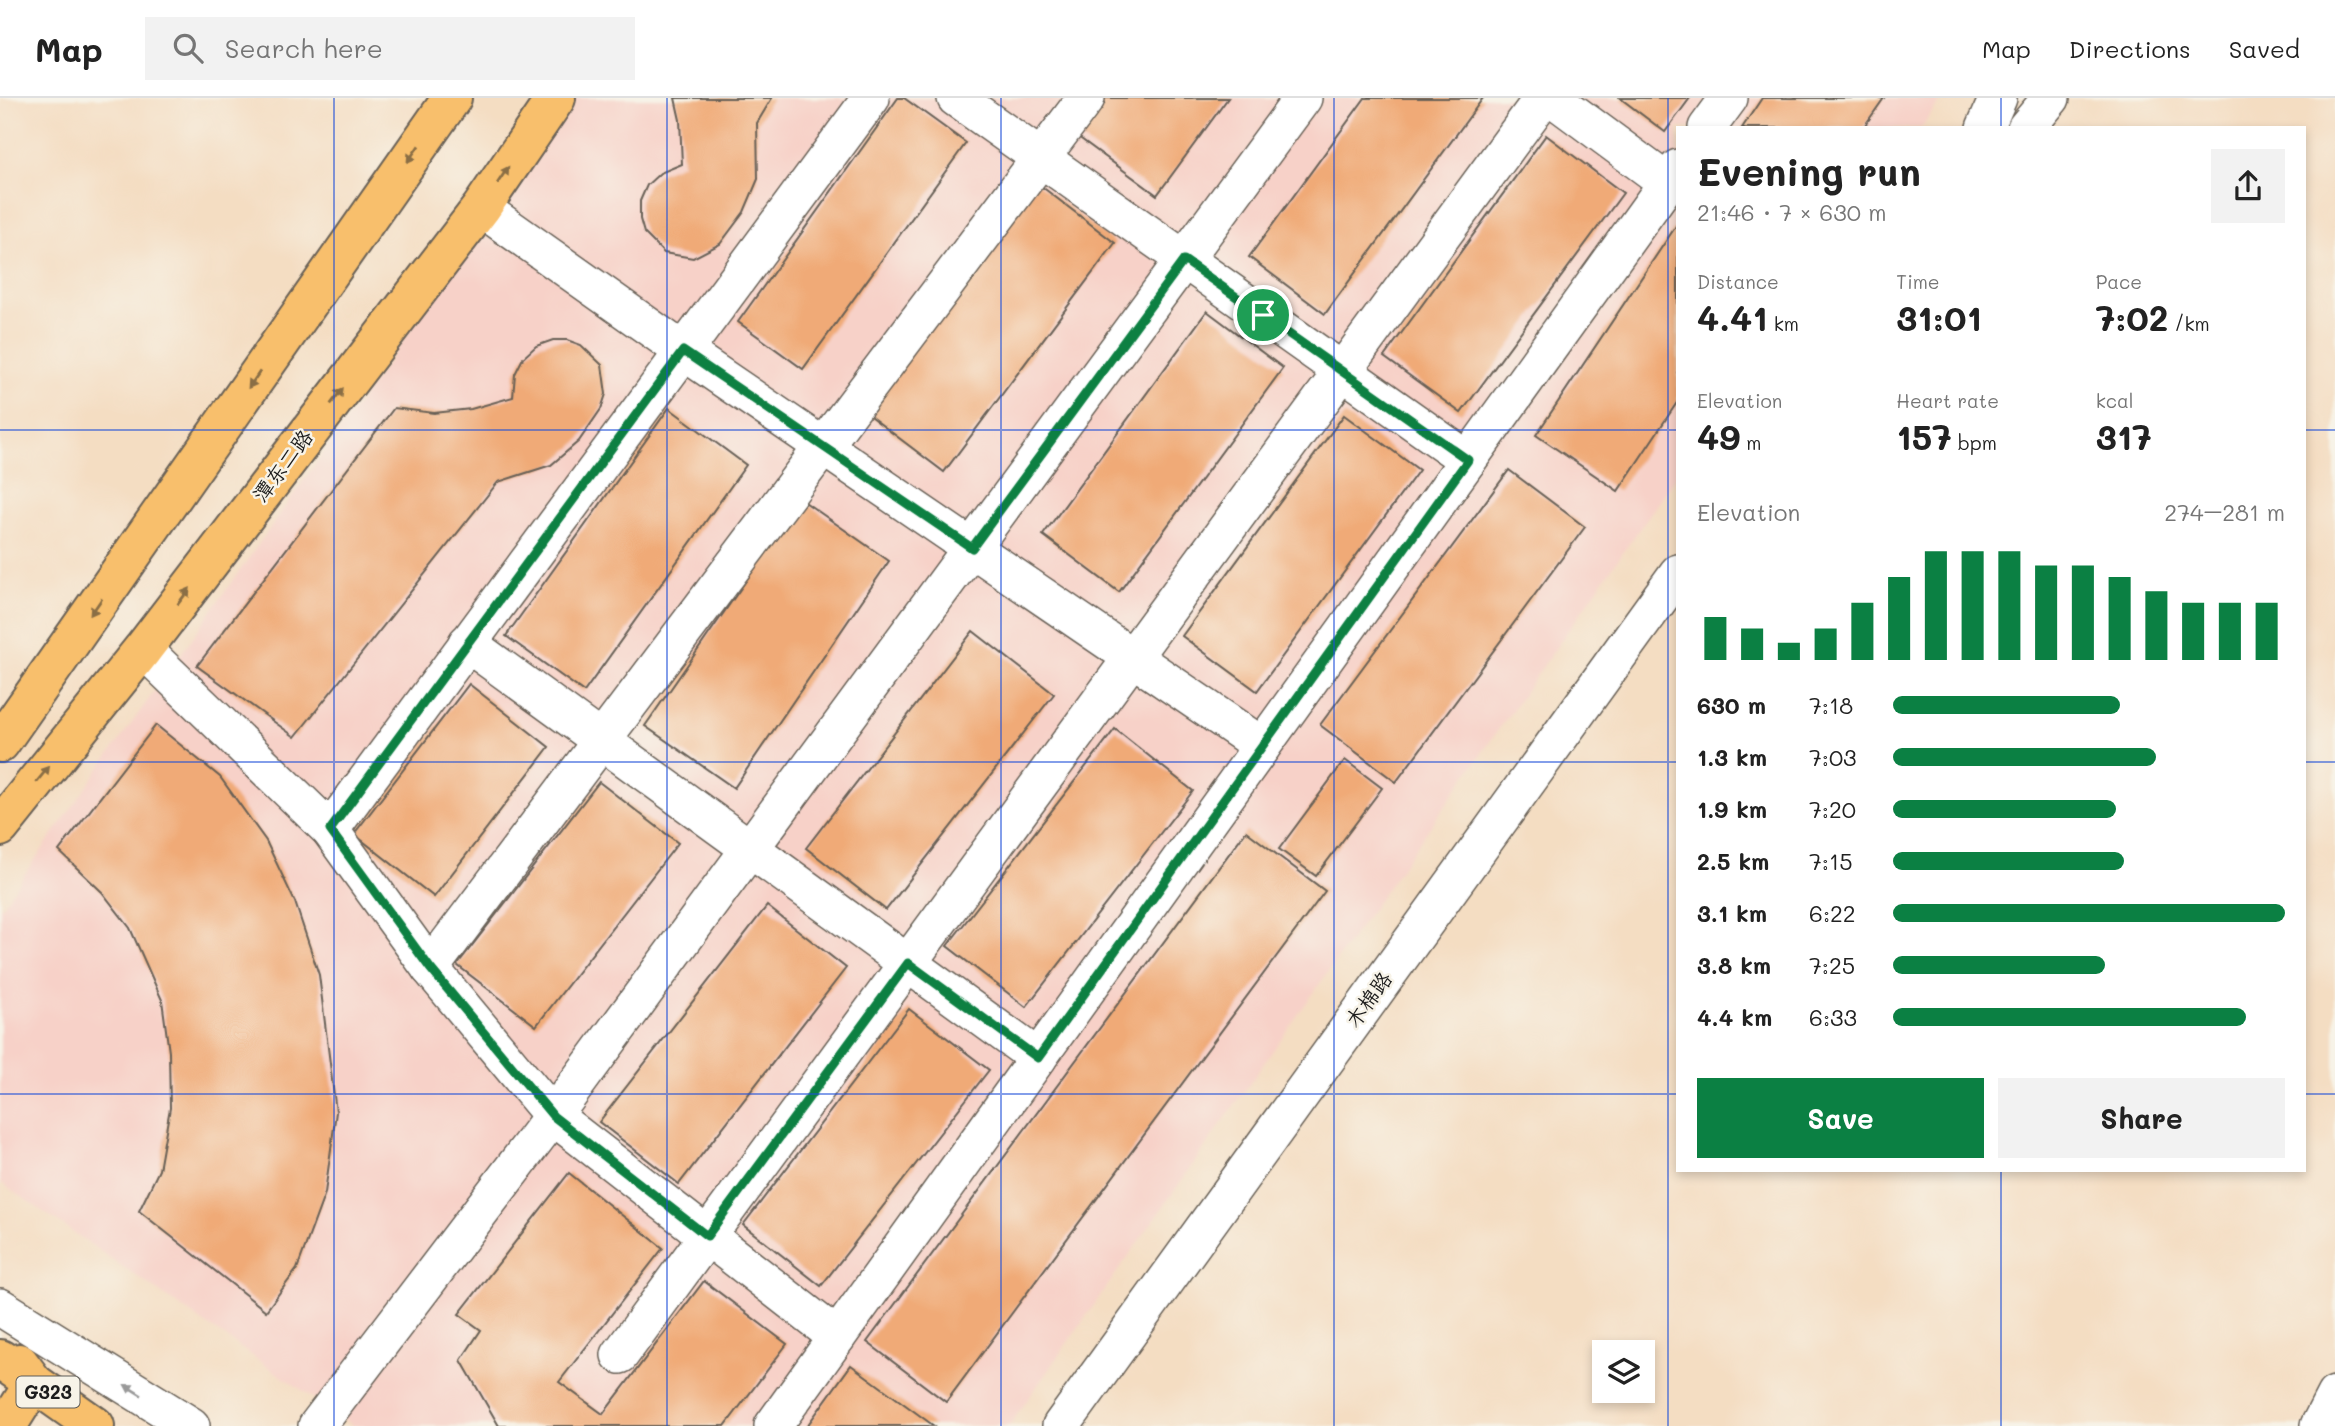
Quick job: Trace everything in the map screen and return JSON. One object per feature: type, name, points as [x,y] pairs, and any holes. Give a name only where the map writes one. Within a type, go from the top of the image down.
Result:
[{"type":"highway","points":[[0,743],[452,98]]},
{"type":"highway","name":"潭东二路","points":[[0,827],[143,649],[481,208],[556,98]]},
{"type":"highway","points":[[0,1339],[34,1383],[7,1426]]},
{"type":"highway","name":"G323","points":[[0,1359],[95,1426]]},
{"type":"street","points":[[330,830],[871,98]]},
{"type":"street","points":[[956,98],[1468,460]]},
{"type":"street","points":[[430,968],[1086,98]]},
{"type":"street","points":[[317,1426],[553,1116],[1303,98]]},
{"type":"street","points":[[620,1355],[1543,98]]},
{"type":"street","points":[[773,1426],[1673,175],[1553,98]]},
{"type":"street","points":[[1708,126],[1729,98]]},
{"type":"street","points":[[1986,126],[1998,98]]},
{"type":"street","points":[[2028,126],[2051,98]]},
{"type":"street","points":[[481,208],[683,351],[1262,746]]},
{"type":"street","name":"木棉路","points":[[1060,1426],[1676,576]]},
{"type":"street","points":[[467,643],[1038,1058]]},
{"type":"street","points":[[143,649],[330,830],[430,968],[553,1116],[837,1336]]},
{"type":"street","points":[[0,1307],[191,1426]]},
{"type":"street","points":[[2319,1426],[2335,1395]]},
{"type":"shaded area","points":[[575,98],[1942,98],[1922,126],[1676,126],[1676,477],[1009,1426],[354,1426],[0,1182],[0,909]]},
{"type":"building","points":[[675,98],[772,98],[757,123],[758,179],[744,212],[720,244],[693,258],[664,253],[644,233],[640,219],[640,201],[647,185],[660,173],[682,164],[680,120]]},
{"type":"building","points":[[898,98],[904,98],[966,143],[803,369],[738,322]]},
{"type":"building","points":[[1104,98],[1228,98],[1157,195],[1077,136]]},
{"type":"building","points":[[1365,98],[1483,98],[1325,314],[1249,257]]},
{"type":"building","points":[[1620,98],[1690,98],[1665,132]]},
{"type":"building","points":[[1762,98],[1884,98],[1864,126],[1743,126]]},
{"type":"building","points":[[1546,135],[1623,193],[1461,413],[1384,357]]},
{"type":"building","points":[[1037,183],[1115,243],[944,472],[866,413]]},
{"type":"building","points":[[1676,226],[1676,404],[1618,491],[1536,435]]},
{"type":"building","points":[[1207,311],[1283,368],[1119,592],[1043,535]]},
{"type":"building","points":[[553,340],[567,340],[581,345],[602,365],[606,394],[601,409],[579,441],[551,465],[498,482],[295,737],[197,666],[394,408],[434,413],[471,409],[513,397],[515,374],[523,358],[536,346]]},
{"type":"building","points":[[669,408],[746,465],[584,692],[506,636]]},
{"type":"building","points":[[1344,415],[1419,470],[1257,691],[1182,636]]},
{"type":"building","points":[[1509,470],[1585,527],[1396,782],[1320,725]]},
{"type":"building","points":[[802,500],[889,561],[734,788],[645,726]]},
{"type":"building","points":[[973,631],[1054,694],[886,910],[806,848]]},
{"type":"building","points":[[469,684],[549,747],[434,897],[354,834]]},
{"type":"building","points":[[156,725],[220,777],[266,841],[295,902],[319,975],[336,1112],[325,1193],[297,1269],[266,1311],[139,1211],[159,1170],[170,1108],[169,1052],[162,1000],[130,928],[102,892],[59,851]]},
{"type":"building","points":[[1115,729],[1193,791],[1026,1007],[947,946]]},
{"type":"building","points":[[1345,760],[1382,788],[1316,876],[1279,849]]},
{"type":"building","points":[[599,782],[678,843],[536,1026],[457,965]]},
{"type":"building","points":[[1246,831],[1325,891],[946,1402],[867,1342]]},
{"type":"building","points":[[767,906],[846,968],[679,1184],[599,1122]]},
{"type":"building","points":[[909,1009],[989,1070],[821,1286],[743,1225]]},
{"type":"building","points":[[569,1173],[663,1248],[559,1382],[603,1414],[704,1281],[787,1344],[725,1426],[499,1426],[461,1360],[481,1330],[459,1314]]},
{"type":"building","points":[[851,1365],[934,1426],[807,1426]]},
{"type":"route","points":[[1184,260],[1263,315],[1468,460],[1038,1058],[908,963],[707,1236],[553,1116],[430,968],[330,830],[683,351],[972,548],[1184,260]]}]
